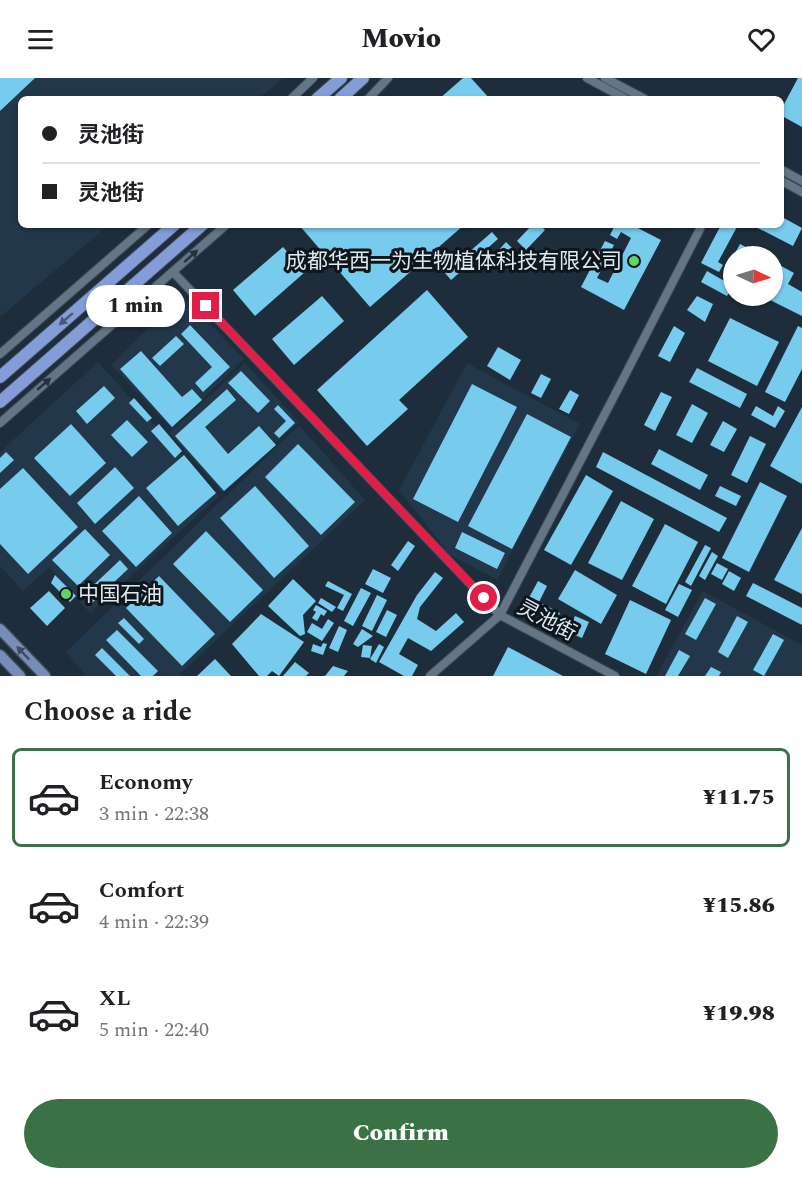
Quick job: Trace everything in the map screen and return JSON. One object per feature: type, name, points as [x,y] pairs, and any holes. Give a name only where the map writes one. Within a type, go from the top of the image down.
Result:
[{"type":"highway","points":[[320,96],[341,78]]},
{"type":"highway","points":[[343,96],[363,78]]},
{"type":"highway","points":[[0,377],[171,228]]},
{"type":"highway","points":[[0,402],[199,228]]},
{"type":"main road","points":[[0,629],[45,676]]},
{"type":"main road","points":[[0,655],[20,676]]},
{"type":"street","points":[[294,96],[313,78]]},
{"type":"street","points":[[371,96],[388,78]]},
{"type":"street","points":[[587,78],[620,96]]},
{"type":"street","points":[[604,78],[639,96]]},
{"type":"street","points":[[784,171],[802,181]]},
{"type":"street","points":[[784,183],[802,192]]},
{"type":"street","points":[[0,354],[145,228]]},
{"type":"street","points":[[0,423],[223,228]]},
{"type":"street","points":[[430,676],[500,615],[700,228]]},
{"type":"street","name":"灵池街","points":[[173,272],[500,615],[615,676]]},
{"type":"shaded area","points":[[0,78],[283,78],[262,96],[18,96],[18,228],[105,228],[0,317]]},
{"type":"shaded area","points":[[182,295],[244,359],[172,429],[111,365]]},
{"type":"shaded area","points":[[98,362],[219,496],[90,613],[49,567],[23,591],[0,566],[0,452]]},
{"type":"shaded area","points":[[245,363],[299,422],[222,492],[169,433]]},
{"type":"shaded area","points":[[467,363],[580,424],[497,580],[449,554],[399,490]]},
{"type":"shaded area","points":[[299,425],[365,500],[178,676],[86,676],[66,652]]},
{"type":"shaded area","points":[[703,591],[802,645],[802,676],[656,676]]},
{"type":"building","points":[[0,78],[35,78],[0,111]]},
{"type":"building","points":[[463,78],[471,78],[487,96],[442,96]]},
{"type":"building","points":[[798,78],[802,78],[802,127],[784,117],[784,104]]},
{"type":"building","points":[[784,218],[802,228],[793,246],[758,228],[784,228]]},
{"type":"building","points":[[302,228],[461,228],[370,307]]},
{"type":"building","points":[[529,228],[545,230],[526,250],[517,241]]},
{"type":"building","name":"成都华西一为生物植体科技有限公司","points":[[614,228],[638,228],[661,240],[624,310],[581,287],[605,241],[614,245],[597,278],[608,283],[631,238],[621,232],[617,239],[610,235]]},
{"type":"building","points":[[719,228],[736,228],[727,246],[723,246],[723,253],[718,262],[723,265],[719,272],[701,263]]},
{"type":"building","points":[[492,232],[498,239],[451,280],[445,273]]},
{"type":"building","points":[[506,242],[517,253],[509,261],[498,251]]},
{"type":"building","points":[[283,247],[305,272],[255,316],[233,290]]},
{"type":"building","points":[[783,267],[794,273],[788,284],[802,292],[802,316],[782,306]]},
{"type":"building","points":[[707,271],[723,280],[723,294],[701,282]]},
{"type":"building","points":[[427,290],[468,337],[399,400],[408,409],[367,446],[317,390]]},
{"type":"building","points":[[322,296],[344,321],[294,365],[272,339]]},
{"type":"building","points":[[697,296],[713,304],[705,322],[687,310]]},
{"type":"building","points":[[730,318],[779,342],[757,386],[708,361]]},
{"type":"building","points":[[190,325],[230,367],[203,392],[195,383],[212,367],[181,334]]},
{"type":"building","points":[[674,326],[685,333],[670,362],[658,356]]},
{"type":"building","points":[[798,326],[802,328],[802,369],[785,402],[765,392]]},
{"type":"building","points":[[176,336],[184,344],[160,366],[152,358]]},
{"type":"building","points":[[498,347],[521,360],[510,380],[487,366]]},
{"type":"building","points":[[141,351],[182,397],[192,389],[202,400],[172,427],[120,369]]},
{"type":"building","points":[[697,368],[747,394],[740,408],[689,382]]},
{"type":"building","points":[[241,371],[270,401],[258,413],[228,383]]},
{"type":"building","points":[[541,374],[551,379],[541,398],[531,393]]},
{"type":"building","points":[[472,384],[517,407],[458,522],[413,499]]},
{"type":"building","points":[[104,386],[115,398],[87,424],[76,411]]},
{"type":"building","points":[[227,389],[236,400],[205,427],[228,454],[259,426],[276,445],[224,491],[175,436]]},
{"type":"building","points":[[570,390],[579,395],[569,414],[559,409]]},
{"type":"building","points":[[661,392],[672,397],[655,431],[644,425]]},
{"type":"building","points":[[134,398],[152,418],[147,422],[129,403]]},
{"type":"building","points":[[692,404],[708,413],[692,443],[676,435]]},
{"type":"building","points":[[278,405],[295,423],[279,438],[274,433],[286,421],[274,409]]},
{"type":"building","points":[[756,406],[773,416],[778,406],[785,411],[775,428],[751,415]]},
{"type":"building","points":[[802,407],[802,484],[770,466]]},
{"type":"building","points":[[527,414],[571,437],[512,549],[468,526]]},
{"type":"building","points":[[127,420],[148,442],[132,457],[111,435]]},
{"type":"building","points":[[723,421],[737,429],[724,452],[710,445]]},
{"type":"building","points":[[71,424],[106,463],[70,496],[34,458]]},
{"type":"building","points":[[159,424],[182,451],[175,458],[151,431]]},
{"type":"building","points":[[750,436],[766,444],[747,483],[731,475]]},
{"type":"building","points":[[298,444],[355,502],[321,535],[265,477]]},
{"type":"building","points":[[659,449],[708,475],[700,490],[651,464]]},
{"type":"building","points":[[6,452],[14,460],[0,473],[0,458]]},
{"type":"building","points":[[603,452],[727,518],[719,532],[596,467]]},
{"type":"building","points":[[184,455],[216,493],[178,526],[146,488]]},
{"type":"building","points":[[115,467],[134,488],[95,524],[77,503]]},
{"type":"building","points":[[23,468],[78,527],[28,574],[0,544],[0,489]]},
{"type":"building","points":[[586,475],[613,491],[571,565],[544,550]]},
{"type":"building","points":[[760,482],[787,496],[749,572],[722,558]]},
{"type":"building","points":[[255,486],[309,546],[274,578],[220,518]]},
{"type":"building","points":[[720,486],[741,496],[736,506],[715,496]]},
{"type":"building","points":[[139,496],[172,533],[136,567],[102,531]]},
{"type":"building","points":[[621,501],[654,519],[622,580],[588,563]]},
{"type":"building","points":[[665,524],[698,542],[666,604],[632,586]]},
{"type":"building","points":[[802,528],[802,594],[774,580]]},
{"type":"building","points":[[85,529],[110,555],[78,586],[52,560]]},
{"type":"building","points":[[206,531],[263,590],[230,622],[173,564]]},
{"type":"building","points":[[462,532],[505,553],[497,569],[455,548]]},
{"type":"building","points":[[408,541],[415,546],[398,571],[391,565]]},
{"type":"building","points":[[705,545],[711,548],[691,586],[685,582]]},
{"type":"building","points":[[712,552],[718,556],[705,580],[699,576]]},
{"type":"building","points":[[120,560],[128,569],[90,605],[82,596]]},
{"type":"building","points":[[717,563],[728,569],[722,580],[711,574]]},
{"type":"building","points":[[373,569],[391,578],[383,593],[365,584]]},
{"type":"building","points":[[575,570],[617,595],[601,624],[558,599]]},
{"type":"building","points":[[729,571],[741,578],[734,591],[722,584]]},
{"type":"building","points":[[435,572],[443,578],[420,607],[417,619],[436,631],[456,613],[464,622],[431,651],[408,638],[399,654],[418,665],[412,676],[404,676],[379,662],[417,595]]},
{"type":"building","points":[[55,575],[76,596],[70,602],[51,583]]},
{"type":"building","points":[[159,576],[215,634],[182,666],[126,608]]},
{"type":"building","points":[[293,579],[316,601],[303,615],[305,634],[300,636],[268,606]]},
{"type":"building","points":[[328,581],[352,594],[343,611],[337,608],[344,595],[325,586]]},
{"type":"building","points":[[538,581],[547,586],[539,602],[560,613],[555,623],[524,607]]},
{"type":"building","points":[[753,583],[802,608],[802,625],[746,596]]},
{"type":"building","points":[[679,584],[692,590],[678,617],[665,610]]},
{"type":"building","points":[[361,588],[371,593],[353,626],[344,621]]},
{"type":"building","points":[[49,591],[65,608],[47,626],[30,608]]},
{"type":"building","points":[[377,595],[387,600],[372,631],[362,626]]},
{"type":"building","points":[[321,598],[336,607],[332,612],[318,603]]},
{"type":"building","points":[[705,598],[716,604],[696,640],[685,634]]},
{"type":"building","points":[[630,600],[671,620],[646,674],[605,654]]},
{"type":"building","points":[[316,605],[327,611],[324,616],[321,614],[317,621],[312,618],[316,612],[313,610]]},
{"type":"building","points":[[387,610],[397,615],[386,637],[376,632]]},
{"type":"building","points":[[261,614],[304,642],[279,676],[272,671],[267,676],[259,676],[232,644]]},
{"type":"building","points":[[575,616],[589,622],[582,638],[568,632]]},
{"type":"building","points":[[737,616],[748,622],[728,658],[718,652]]},
{"type":"building","points":[[124,618],[144,639],[139,644],[118,623]]},
{"type":"building","points":[[328,619],[334,623],[322,641],[307,632],[312,623],[322,629]]},
{"type":"building","points":[[339,626],[347,630],[338,652],[329,648]]},
{"type":"building","points":[[362,629],[373,636],[358,647],[353,644]]},
{"type":"building","points":[[117,630],[158,671],[153,676],[141,676],[106,640]]},
{"type":"building","points":[[773,634],[784,640],[764,676],[753,670]]},
{"type":"building","points":[[323,643],[327,644],[323,655],[311,651],[313,644],[321,647]]},
{"type":"building","points":[[379,644],[384,647],[376,663],[370,659]]},
{"type":"building","points":[[363,645],[372,646],[370,658],[361,657]]},
{"type":"building","points":[[508,647],[563,676],[493,676]]},
{"type":"building","points":[[102,648],[130,676],[116,676],[95,655]]},
{"type":"building","points":[[679,650],[690,656],[678,676],[665,676]]},
{"type":"building","points":[[215,659],[231,676],[197,676]]},
{"type":"building","points":[[295,662],[309,673],[306,676],[283,676]]},
{"type":"building","points":[[333,666],[348,671],[344,676],[325,676]]},
{"type":"building","points":[[711,667],[721,672],[719,676],[705,676]]},
{"type":"place","name":"成都华西一为生物植体科技有限公司","points":[[634,261]]},
{"type":"place","name":"中国石油","points":[[66,594]]},
{"type":"route","points":[[206,306],[484,598]]}]
